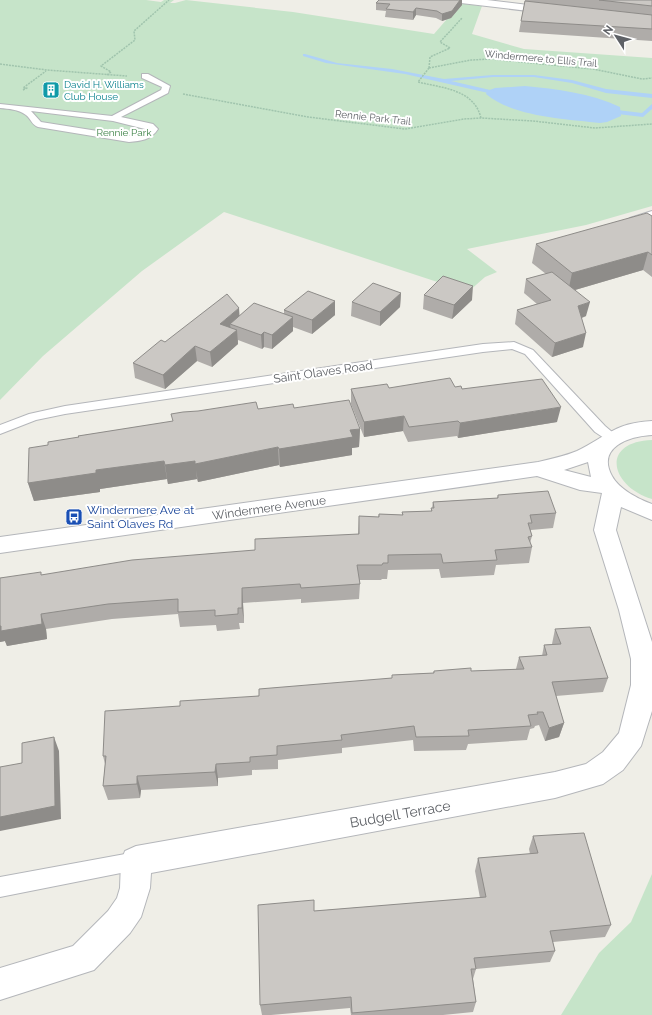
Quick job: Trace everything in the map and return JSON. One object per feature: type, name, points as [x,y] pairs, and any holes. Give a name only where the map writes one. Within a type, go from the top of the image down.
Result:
[{"type":"street","points":[[460,0],[562,12]]},
{"type":"street","name":"Windermere Avenue","points":[[0,545],[538,470],[587,455],[624,431],[652,428]]},
{"type":"street","name":"Windermere Avenue","points":[[608,441],[599,451],[598,468],[610,488],[626,501],[647,510]]},
{"type":"street","name":"Windermere Avenue","points":[[538,470],[580,483],[610,488]]},
{"type":"street","name":"Budgell Terrace","points":[[136,861],[555,785],[593,775],[613,761],[631,738],[644,685],[644,665],[631,610],[605,530],[607,524],[610,488]]},
{"type":"street","points":[[607,524],[647,510]]},
{"type":"street","points":[[0,984],[83,959],[119,922],[130,906],[135,888],[136,861]]},
{"type":"lane","points":[[114,118],[126,110],[165,91],[166,86],[145,76]]},
{"type":"lane","points":[[0,106],[19,108],[114,118],[150,126],[154,129],[151,134],[143,138],[122,137],[38,124],[30,114],[19,108]]},
{"type":"lane","points":[[652,214],[633,220],[652,233]]},
{"type":"lane","name":"Saint Olaves Road","points":[[0,430],[33,417],[65,410],[483,348],[514,345],[529,352],[600,429],[608,441]]},
{"type":"lane","points":[[0,887],[136,861]]},
{"type":"path","points":[[107,75],[111,72],[101,66],[135,40],[134,31],[169,0]]},
{"type":"path","points":[[460,20],[440,42],[450,48],[430,57],[428,71],[418,81],[468,98],[478,107],[481,118]]},
{"type":"path","name":"Windermere to Ellis Trail","points":[[429,68],[470,60],[491,59],[593,69],[642,79],[652,78]]},
{"type":"path","points":[[0,64],[107,75],[145,76]]},
{"type":"path","points":[[34,79],[47,70]]},
{"type":"path","name":"Rennie Park Trail","points":[[165,91],[308,117],[402,129],[418,128],[464,119],[481,118],[533,121],[595,128],[652,124]]},
{"type":"green space","name":"Rennie Park","points":[[0,0],[146,0],[161,2],[164,0],[174,0],[170,3],[175,3],[186,0],[293,12],[434,34],[447,19],[457,3],[482,6],[472,34],[524,49],[652,58],[652,206],[586,225],[467,249],[497,272],[485,277],[468,292],[224,212],[142,271],[43,356],[0,400]]},
{"type":"green space","points":[[652,440],[652,499],[638,493],[627,485],[620,476],[617,466],[618,456],[624,448],[635,443]]},
{"type":"green space","points":[[652,874],[652,1015],[561,1015],[599,953],[631,922]]},
{"type":"water","points":[[525,86],[561,90],[597,98],[620,107],[621,116],[607,122],[600,123],[540,116],[510,108],[497,102],[486,94],[487,91],[495,88]]},
{"type":"building","points":[[379,0],[460,0],[452,11],[442,14],[437,11],[416,8],[413,12],[386,9],[390,4],[376,3]]},
{"type":"building","points":[[599,0],[652,0],[652,6]]},
{"type":"building","points":[[525,1],[652,15],[652,29],[521,21]]},
{"type":"building","points":[[647,213],[652,216],[652,255],[648,252],[572,273],[536,244]]},
{"type":"building","points":[[552,272],[590,302],[578,306],[586,333],[555,343],[517,310],[551,300],[526,279]]},
{"type":"building","points":[[443,276],[473,286],[454,305],[424,295]]},
{"type":"building","points":[[373,283],[401,293],[380,312],[352,302]]},
{"type":"building","points":[[308,291],[335,301],[312,320],[284,310]]},
{"type":"building","points":[[227,294],[239,308],[220,324],[237,330],[210,352],[195,346],[163,375],[133,363],[161,340],[165,342]]},
{"type":"building","points":[[254,303],[293,317],[272,335],[264,332],[261,335],[230,324]]},
{"type":"building","points":[[450,378],[455,387],[461,386],[462,389],[542,379],[561,407],[460,423],[458,421],[409,427],[404,416],[364,422],[351,389],[387,384],[389,388]]},
{"type":"building","points":[[349,400],[360,429],[350,430],[353,437],[279,449],[278,447],[195,464],[195,461],[165,465],[164,461],[96,470],[96,473],[28,483],[29,448],[48,445],[48,442],[173,421],[171,414],[183,412],[256,402],[258,409],[293,404],[294,408]]},
{"type":"building","points":[[548,491],[556,513],[530,515],[532,523],[528,523],[532,536],[528,537],[532,547],[495,550],[497,560],[443,563],[441,554],[388,555],[388,563],[383,563],[382,565],[357,565],[360,584],[301,588],[300,584],[242,588],[242,608],[238,608],[238,614],[215,616],[215,610],[178,612],[178,599],[108,604],[41,614],[42,624],[1,631],[0,578],[41,572],[41,575],[132,560],[255,550],[255,539],[359,534],[359,516],[379,517],[379,514],[403,515],[402,512],[432,511],[431,508],[434,508],[433,502],[498,498],[498,495]]},
{"type":"building","points":[[590,627],[608,678],[552,682],[564,723],[549,728],[543,712],[537,712],[538,714],[528,715],[531,726],[468,730],[469,736],[416,737],[414,726],[341,735],[342,740],[277,746],[277,755],[250,757],[250,762],[216,764],[215,772],[137,776],[137,784],[103,786],[106,756],[103,756],[105,711],[180,706],[180,701],[259,696],[259,689],[392,678],[392,675],[434,673],[434,671],[471,668],[471,671],[524,669],[519,657],[547,655],[544,645],[561,644],[555,629]]},
{"type":"building","points":[[54,737],[55,806],[0,817],[0,767],[22,763],[22,743]]},
{"type":"building","points":[[584,833],[611,925],[550,931],[555,951],[474,958],[476,969],[471,969],[476,1002],[352,1013],[351,997],[260,1005],[258,905],[314,900],[314,911],[486,897],[478,858],[538,853],[533,836]]},
{"type":"waterway","points":[[305,55],[326,62],[348,66],[405,72],[497,93]]},
{"type":"waterway","points":[[446,80],[493,76],[534,76],[572,82],[606,91],[652,96]]},
{"type":"waterway","points":[[609,111],[643,115],[652,106]]},
{"type":"place","name":"David H. Williams Club House","points":[[51,90]]},
{"type":"place","name":"Windermere Ave at Saint Olaves Rd","points":[[74,517]]}]
